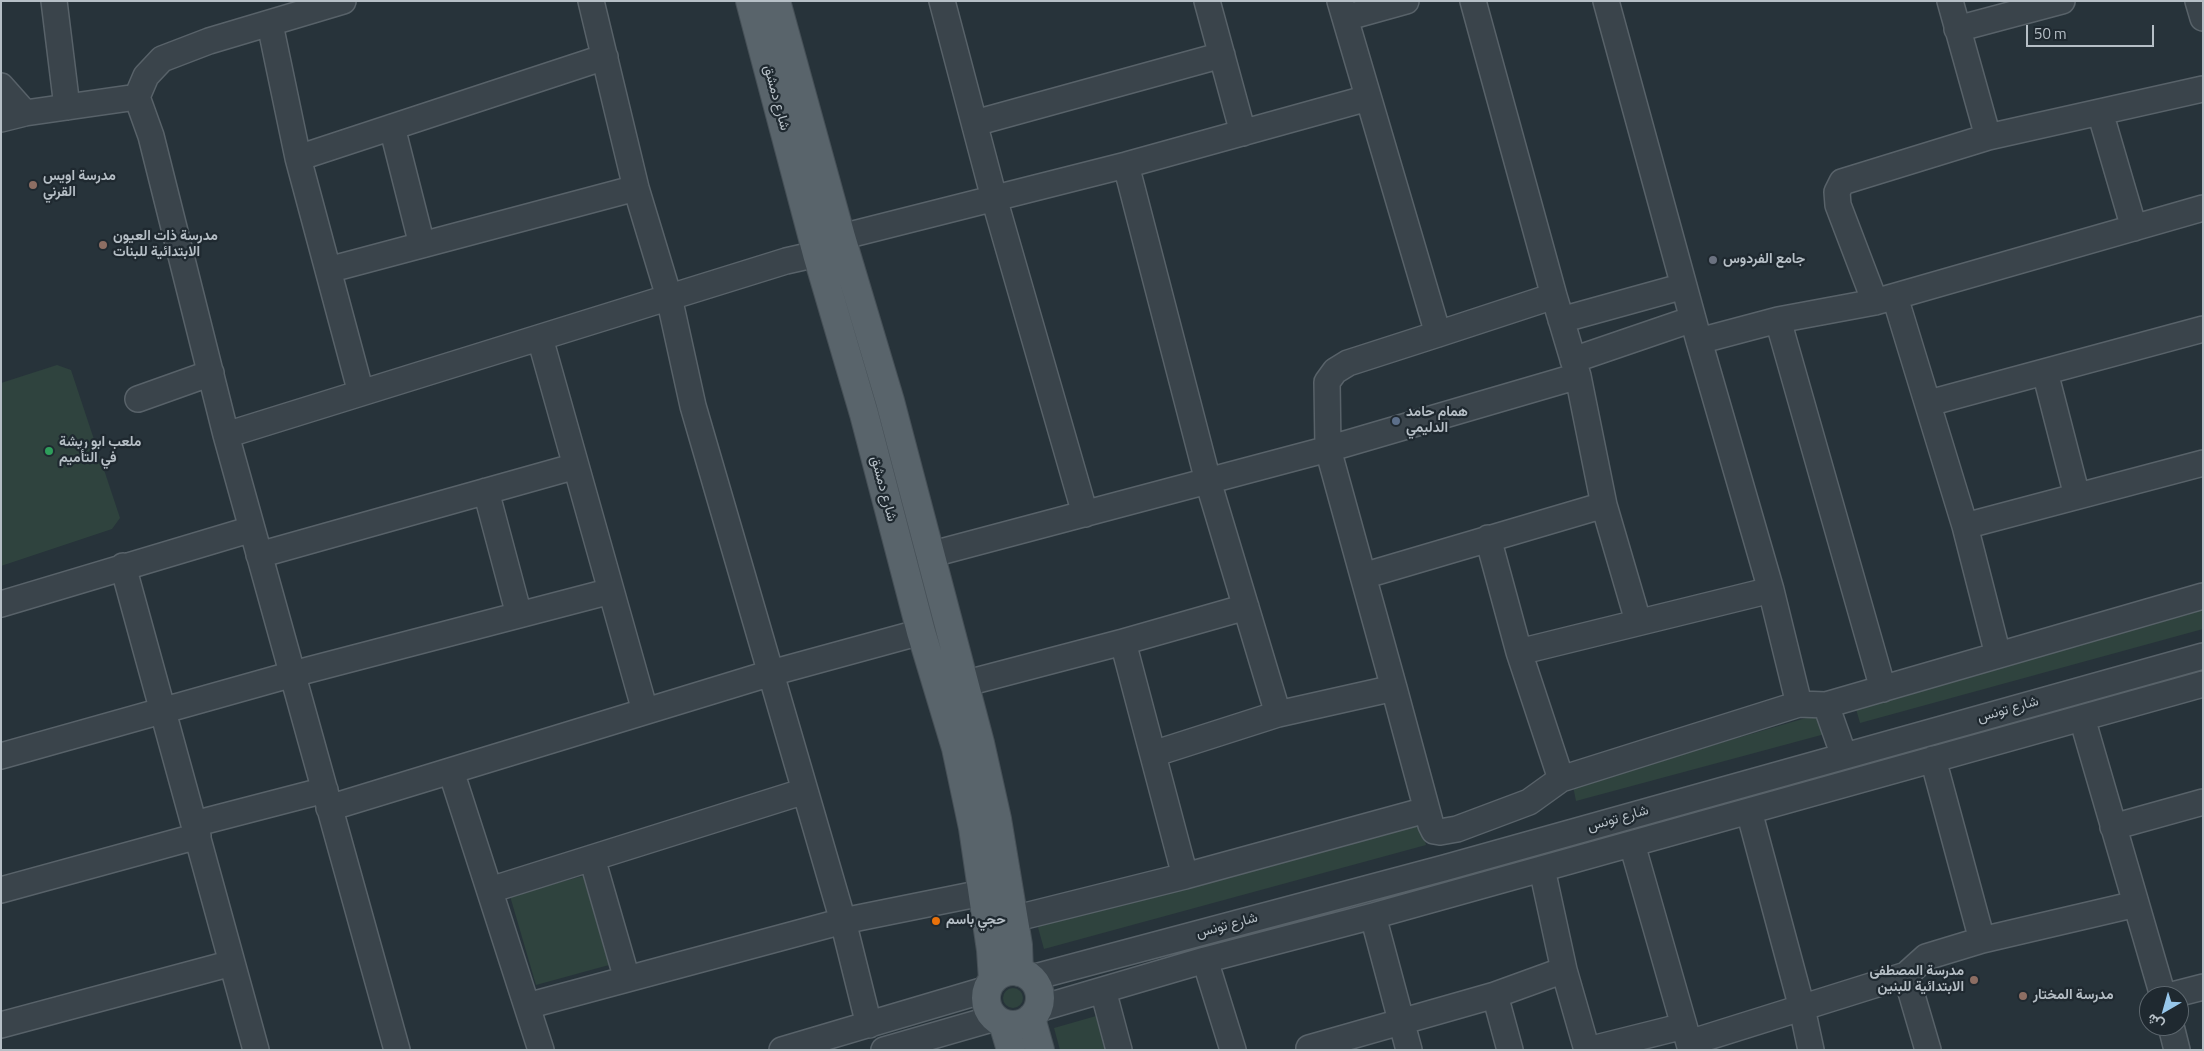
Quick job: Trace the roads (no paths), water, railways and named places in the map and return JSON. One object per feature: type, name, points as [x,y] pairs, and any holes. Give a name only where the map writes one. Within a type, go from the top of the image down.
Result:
[{"type":"main road","name":"شارع دمشق","points":[[750,1],[816,254],[864,414],[921,632],[956,748],[965,788],[991,950],[991,985]]},
{"type":"main road","name":"شارع دمشق","points":[[776,1],[841,237],[890,401],[990,781],[1013,919],[1025,975]]},
{"type":"main road","points":[[1011,1050],[999,1021],[987,1005],[991,985],[1005,973],[1025,975],[1040,993],[1034,1014],[1040,1050]]},
{"type":"main road","points":[[999,1021],[1018,1025],[1034,1014]]},
{"type":"street","points":[[54,1],[67,107]]},
{"type":"street","points":[[344,1],[210,41],[162,59],[146,76],[137,97],[151,136],[226,435],[397,1050]]},
{"type":"street","points":[[591,1],[636,188],[669,297],[693,406],[843,921],[869,1025]]},
{"type":"street","points":[[1207,1],[1243,133]]},
{"type":"street","points":[[1406,1],[1343,10],[1438,334]]},
{"type":"street","points":[[1473,1],[1554,296],[1576,368],[1604,505],[1638,621]]},
{"type":"street","points":[[1606,1],[1696,330],[1771,590],[1799,704]]},
{"type":"street","points":[[1950,1],[1988,137]]},
{"type":"street","points":[[1957,29],[2062,1]]},
{"type":"street","points":[[2198,1],[2203,18]]},
{"type":"street","points":[[944,2],[994,198],[1085,514]]},
{"type":"street","points":[[270,24],[298,158],[361,394]]},
{"type":"street","points":[[976,123],[1222,55]]},
{"type":"street","points":[[298,158],[605,57]]},
{"type":"street","points":[[1,86],[13,116],[137,97]]},
{"type":"street","points":[[1998,655],[1965,526],[1928,404],[1885,299],[1838,205],[1837,192],[1842,182],[1988,137],[2203,89]]},
{"type":"street","points":[[841,237],[1126,165],[1368,98]]},
{"type":"street","points":[[2100,112],[2134,228]]},
{"type":"street","points":[[392,127],[422,245]]},
{"type":"street","points":[[1126,165],[1208,481],[1278,714]]},
{"type":"street","points":[[328,270],[636,188]]},
{"type":"street","points":[[929,555],[1328,449],[1696,330],[1778,320],[1885,299],[2203,208]]},
{"type":"street","points":[[226,435],[786,261],[816,254]]},
{"type":"street","points":[[1561,320],[1684,286]]},
{"type":"street","points":[[1444,868],[1328,449],[1327,382],[1336,371],[1348,364],[1554,296]]},
{"type":"street","points":[[1778,320],[1883,689]]},
{"type":"street","points":[[1928,404],[2203,329]]},
{"type":"street","points":[[540,338],[645,711]]},
{"type":"street","points":[[2045,372],[2077,496]]},
{"type":"street","points":[[138,399],[211,373]]},
{"type":"street","points":[[1965,526],[2203,463]]},
{"type":"street","points":[[260,556],[576,466]]},
{"type":"street","points":[[486,491],[519,615]]},
{"type":"street","points":[[1363,576],[1604,505]]},
{"type":"street","points":[[1,604],[252,529]]},
{"type":"street","points":[[1488,538],[1519,652],[1561,779]]},
{"type":"street","points":[[123,566],[256,1050]]},
{"type":"street","points":[[1519,652],[1638,621],[1771,590]]},
{"type":"street","points":[[1,756],[292,674],[611,591]]},
{"type":"street","points":[[1430,821],[1440,832],[1457,828],[1529,802],[1561,779],[1799,704],[1826,705],[2203,596]]},
{"type":"street","points":[[963,684],[1246,608]]},
{"type":"street","points":[[1,890],[196,830],[451,771],[771,673],[921,632]]},
{"type":"street","points":[[1124,642],[1186,876]]},
{"type":"street","name":"شارع تونس","points":[[1025,975],[1444,868],[2203,656]]},
{"type":"street","name":"شارع تونس","points":[[1034,1014],[1103,990],[1205,960],[1373,916],[2203,684]]},
{"type":"street","points":[[1153,754],[1278,714],[1394,688]]},
{"type":"street","points":[[1826,705],[1844,756]]},
{"type":"street","points":[[1999,713],[2005,739]]},
{"type":"street","points":[[2082,718],[2160,986]]},
{"type":"street","points":[[1934,759],[1982,940]]},
{"type":"street","points":[[451,771],[541,1050]]},
{"type":"street","points":[[490,890],[805,791]]},
{"type":"street","points":[[2113,826],[2203,802]]},
{"type":"street","points":[[1749,811],[1802,1008],[1811,1050]]},
{"type":"street","points":[[1013,919],[1186,876],[1430,821]]},
{"type":"street","points":[[1632,844],[1688,1040]]},
{"type":"street","points":[[592,858],[627,980]]},
{"type":"street","points":[[1542,869],[1564,970],[1588,1050],[1688,1040],[1802,1008],[1906,975],[1926,957],[1982,940],[2136,904]]},
{"type":"street","points":[[527,1006],[843,921],[982,893]]},
{"type":"street","points":[[1373,916],[1409,1050]]},
{"type":"street","points":[[1205,960],[1233,1050]]},
{"type":"street","points":[[1,1025],[232,963]]},
{"type":"street","points":[[1307,1049],[1495,995],[1564,970]]},
{"type":"street","points":[[1906,975],[1928,1050]]},
{"type":"street","points":[[782,1050],[869,1025],[991,985]]},
{"type":"street","points":[[2189,991],[2203,987]]},
{"type":"street","points":[[1103,990],[1119,1050]]},
{"type":"street","points":[[1495,995],[1510,1050]]},
{"type":"street","points":[[889,1049],[999,1021]]},
{"type":"street","points":[[2174,1036],[2177,1050]]},
{"type":"place","name":"مدرسة اويس القرني","points":[[33,185]]},
{"type":"place","name":"مدرسة ذات العيون الابتدائية للبنات","points":[[103,245]]},
{"type":"place","name":"جامع الفردوس","points":[[1713,260]]},
{"type":"place","name":"همام حامد الدليمي","points":[[1396,421]]},
{"type":"place","name":"ملعب ابو ريشة في التأميم","points":[[49,451]]},
{"type":"place","name":"حجي باسم","points":[[936,921]]},
{"type":"place","name":"مدرسة المصطفى الابتدائية للبنين","points":[[1974,980]]},
{"type":"place","name":"مدرسة المختار","points":[[2023,996]]}]
